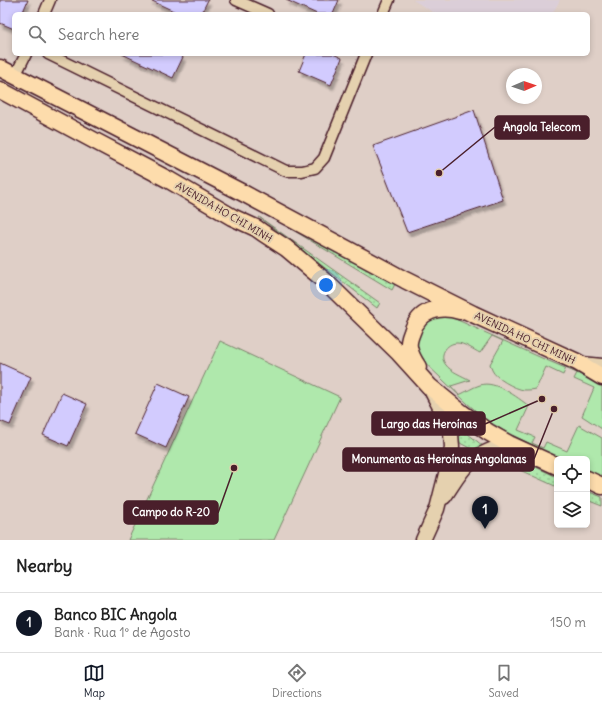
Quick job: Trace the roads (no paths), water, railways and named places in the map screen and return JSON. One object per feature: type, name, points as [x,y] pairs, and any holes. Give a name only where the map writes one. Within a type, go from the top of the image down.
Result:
[{"type":"main road","name":"AVENIDA HO CHI MINH","points":[[0,68],[243,193],[405,280],[473,314],[577,362],[602,377]]},
{"type":"main road","name":"AVENIDA HO CHI MINH","points":[[0,90],[95,142],[169,180],[232,217],[256,228],[286,248],[324,280],[393,347],[429,386],[462,414],[510,444],[554,465]]},
{"type":"main road","points":[[437,509],[450,458],[452,447],[451,434],[444,415],[412,358],[409,346],[410,339],[419,318],[430,311],[438,309],[456,310],[473,314]]},
{"type":"main road","points":[[423,540],[437,509],[469,463],[492,450],[510,444]]},
{"type":"main road","points":[[590,480],[602,486]]},
{"type":"street","points":[[45,12],[50,0]]},
{"type":"street","points":[[236,0],[263,12]]},
{"type":"street","points":[[385,12],[390,0]]},
{"type":"street","points":[[15,76],[25,56]]},
{"type":"street","points":[[52,56],[286,171],[302,171],[315,168],[324,158],[363,56]]},
{"type":"street","points":[[577,362],[602,364]]},
{"type":"place","name":"Angola Telecom","points":[[439,173]]},
{"type":"place","name":"Largo das Heroínas","points":[[542,399]]},
{"type":"place","name":"Monumento as Heroínas Angolanas","points":[[554,409]]},
{"type":"place","name":"Campo do R-20","points":[[234,468]]},
{"type":"place","name":"Banco BIC Angola","points":[[485,529]]}]
